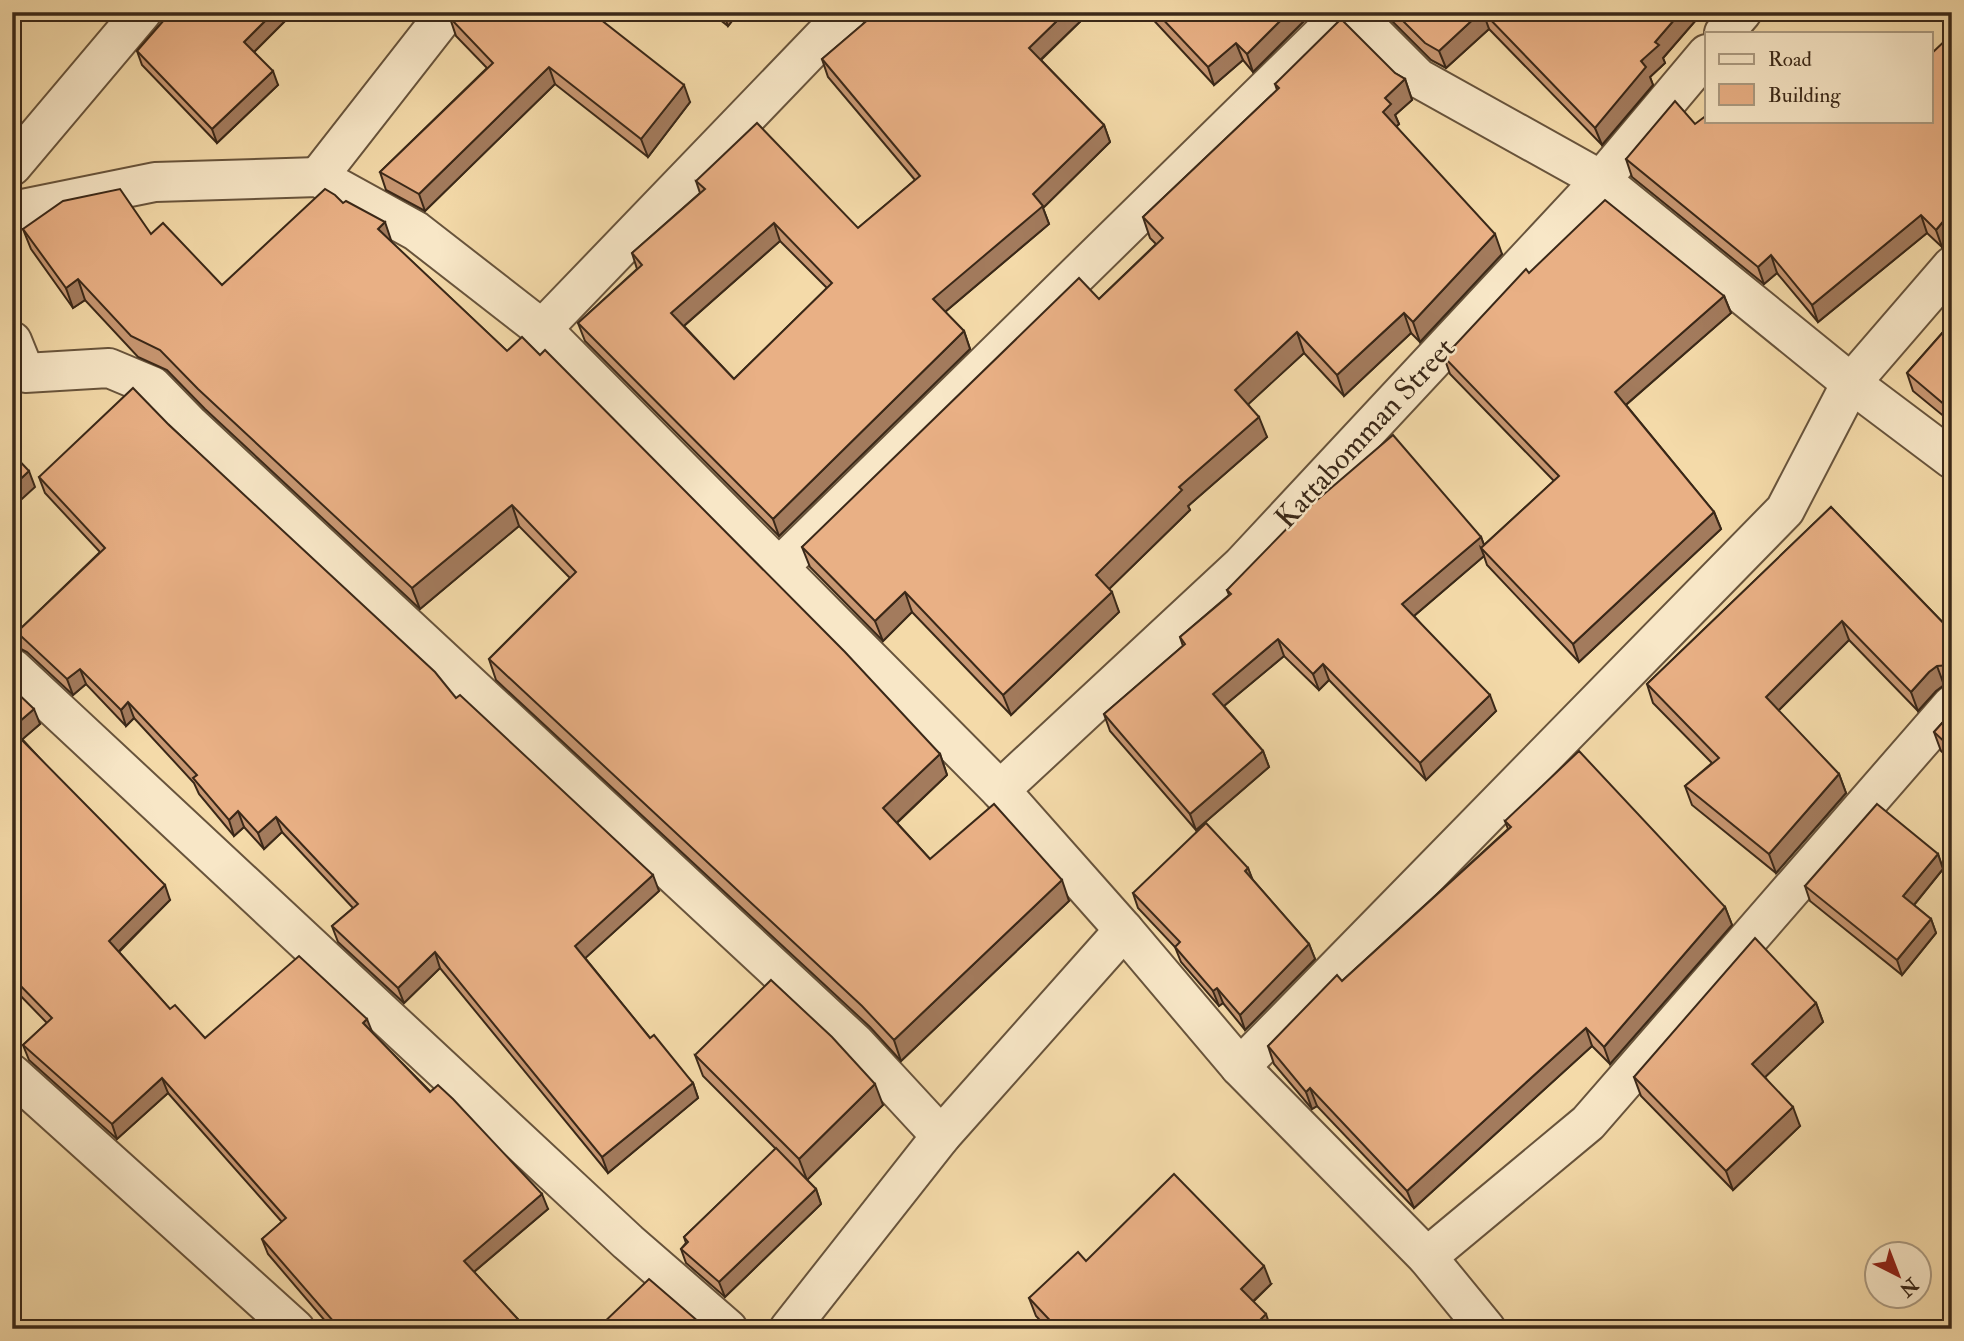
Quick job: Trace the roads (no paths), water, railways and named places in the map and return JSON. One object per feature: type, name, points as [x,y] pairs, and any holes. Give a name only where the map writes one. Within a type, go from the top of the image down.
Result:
[{"type":"street","points":[[12,166],[142,12]]},
{"type":"street","points":[[318,177],[447,12]]},
{"type":"street","points":[[541,329],[847,12]]},
{"type":"street","points":[[779,567],[1345,12]]},
{"type":"street","points":[[1352,12],[1418,78],[1601,180],[1851,383],[1952,459]]},
{"type":"street","points":[[1725,32],[1742,12]]},
{"type":"street","name":"Kattabomman Street","points":[[1000,790],[1241,566],[1601,180],[1705,56]]},
{"type":"street","points":[[12,211],[155,182],[318,177],[416,231],[541,329],[1000,790],[1240,1067],[1427,1257],[1486,1329]]},
{"type":"street","points":[[1240,1067],[1784,510],[1851,383],[1952,266]]},
{"type":"street","points":[[16,366],[109,368],[152,386],[190,425],[855,1043],[941,1136]]},
{"type":"street","points":[[12,668],[628,1242],[728,1329]]},
{"type":"street","points":[[1427,1257],[1588,1123],[1952,705]]},
{"type":"street","points":[[789,1329],[941,1136],[1124,930]]},
{"type":"street","points":[[12,1074],[295,1329]]}]
